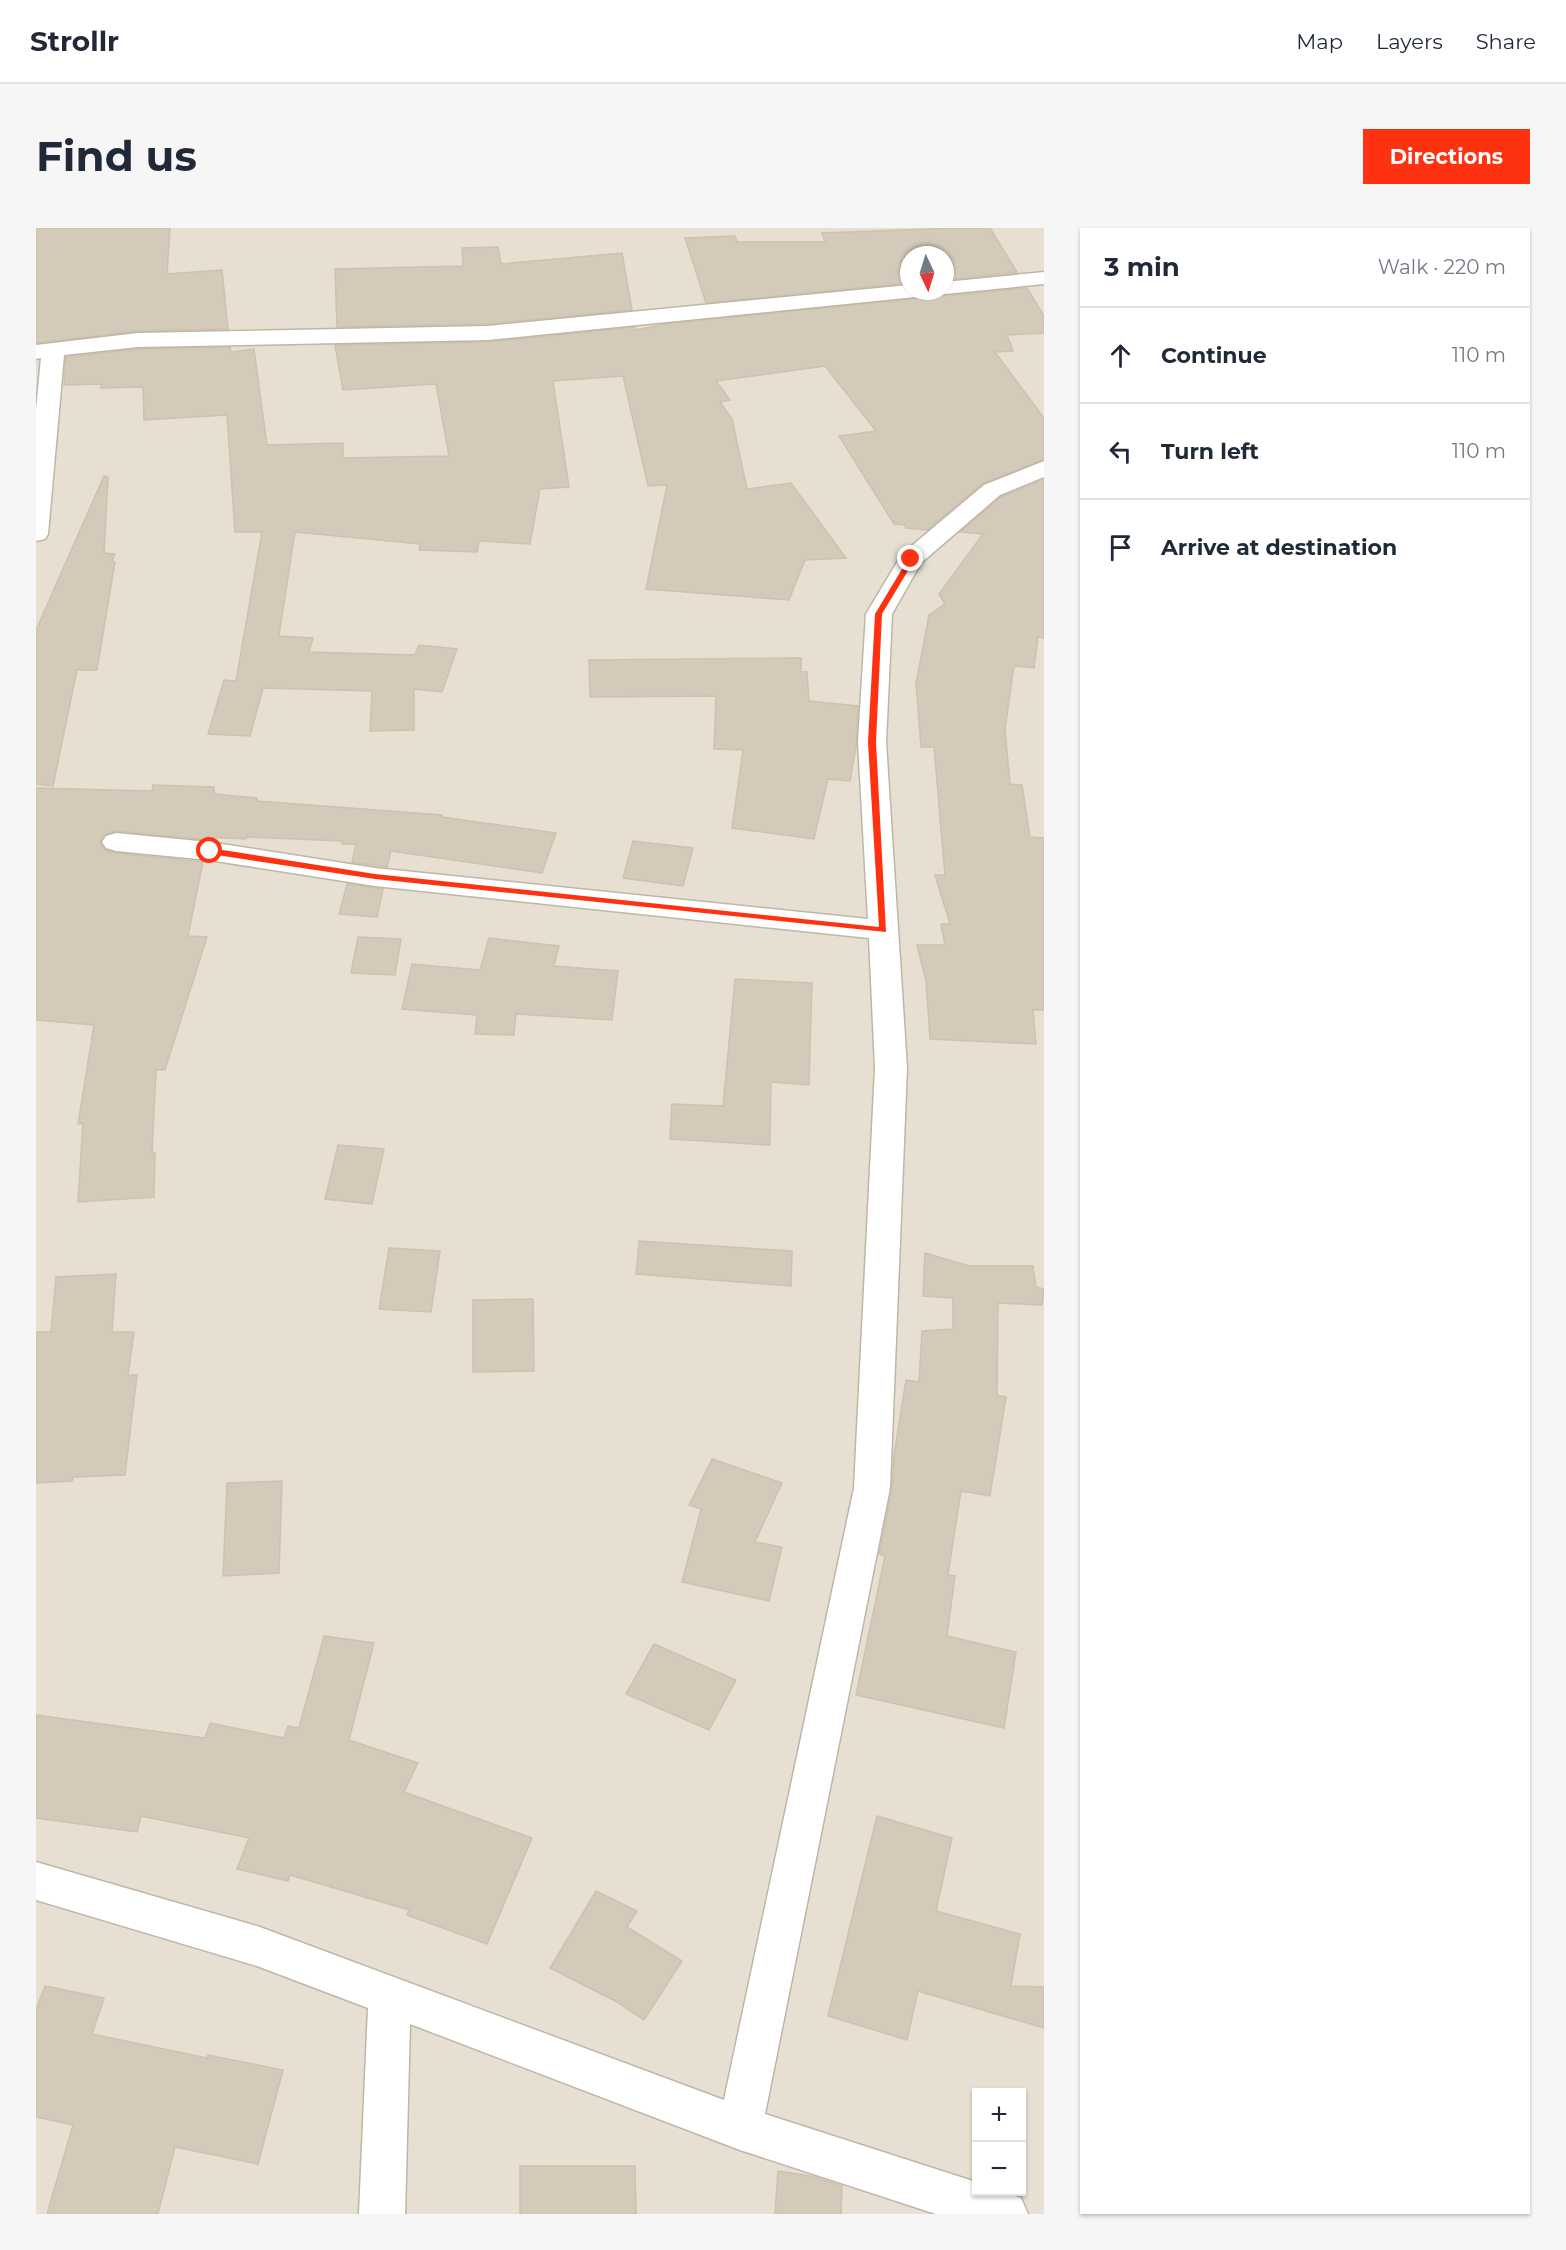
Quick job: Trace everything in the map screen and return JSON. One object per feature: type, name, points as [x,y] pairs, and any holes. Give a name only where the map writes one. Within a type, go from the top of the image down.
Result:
[{"type":"street","points":[[954,287],[1044,278]]},
{"type":"street","points":[[36,534],[44,351],[138,340],[488,333],[900,292]]},
{"type":"street","points":[[740,2128],[872,1488],[891,1068],[872,742],[879,614],[911,559],[992,490],[1044,468]]},
{"type":"street","points":[[116,842],[210,851],[375,877],[883,930]]},
{"type":"street","points":[[36,1881],[257,1946],[740,2128],[1005,2214]]},
{"type":"street","points":[[382,2214],[390,1996]]},
{"type":"shaded area","points":[[36,228],[1044,228],[1044,2214],[36,2214]]},
{"type":"building","points":[[36,228],[170,228],[167,274],[222,270],[228,329],[138,331],[36,343]]},
{"type":"building","points":[[990,228],[1017,272],[954,279],[954,246],[900,246],[900,284],[706,303],[685,238],[735,236],[737,242],[825,242],[822,233]]},
{"type":"building","points":[[498,247],[501,264],[622,253],[632,310],[488,324],[337,327],[335,269],[463,266],[462,248]]},
{"type":"building","points":[[1027,288],[1044,316],[1044,333],[1007,335],[1013,351],[995,352],[1044,418],[1044,459],[983,483],[927,530],[894,524],[839,436],[876,431],[825,366],[716,381],[730,400],[720,402],[732,419],[747,489],[791,483],[846,558],[805,560],[789,600],[646,589],[667,485],[648,486],[623,376],[553,381],[569,487],[540,489],[530,544],[479,541],[477,552],[419,550],[420,544],[295,532],[279,636],[313,638],[309,652],[415,655],[419,645],[457,649],[442,692],[414,689],[414,730],[370,731],[372,691],[263,688],[250,736],[208,734],[224,680],[236,681],[262,532],[235,532],[227,415],[144,420],[143,387],[101,388],[101,384],[64,385],[66,357],[138,349],[230,347],[231,352],[254,349],[267,445],[343,443],[343,458],[449,456],[436,384],[343,390],[335,345],[488,342],[635,327],[635,330],[666,324],[903,300],[954,300],[954,295]]},
{"type":"building","points":[[104,476],[108,477],[104,553],[115,554],[112,562],[115,562],[97,670],[77,670],[53,786],[36,784],[36,630]]},
{"type":"building","points":[[1044,479],[1044,638],[1038,637],[1034,668],[1014,666],[1005,729],[1010,784],[1022,785],[1030,837],[1044,838],[1044,1010],[1033,1010],[1036,1044],[930,1039],[926,981],[917,945],[945,945],[941,924],[950,924],[935,875],[945,875],[934,747],[921,747],[916,684],[929,615],[945,604],[939,594],[983,534],[960,532],[1001,497]]},
{"type":"building","points":[[801,658],[801,672],[807,672],[809,701],[858,706],[856,747],[850,781],[828,779],[814,839],[732,828],[743,750],[714,749],[716,696],[590,697],[589,660]]},
{"type":"building","points":[[153,785],[214,787],[214,794],[257,798],[257,801],[442,815],[442,817],[556,833],[542,873],[391,851],[387,867],[352,862],[356,844],[342,844],[342,841],[247,837],[246,839],[207,837],[207,840],[116,831],[104,835],[100,843],[105,850],[115,853],[203,862],[188,936],[207,937],[165,1070],[156,1070],[152,1153],[155,1153],[154,1197],[78,1202],[83,1123],[78,1124],[94,1025],[36,1020],[36,788],[152,791]]},
{"type":"building","points":[[633,841],[693,848],[683,886],[623,878]]},
{"type":"building","points":[[347,884],[383,889],[377,917],[339,914]]},
{"type":"building","points":[[358,937],[401,939],[395,975],[351,973]]},
{"type":"building","points":[[489,938],[559,946],[554,966],[618,971],[612,1020],[516,1014],[514,1035],[475,1034],[477,1015],[402,1009],[412,964],[480,970]]},
{"type":"building","points":[[735,979],[812,983],[809,1085],[771,1082],[770,1145],[670,1139],[672,1104],[723,1106]]},
{"type":"building","points":[[338,1145],[384,1149],[372,1204],[325,1199]]},
{"type":"building","points":[[639,1241],[792,1251],[791,1286],[636,1274]]},
{"type":"building","points":[[389,1248],[440,1251],[431,1312],[379,1309]]},
{"type":"building","points":[[925,1253],[969,1266],[1033,1266],[1036,1287],[1044,1289],[1042,1305],[998,1303],[997,1395],[1006,1397],[990,1496],[961,1491],[948,1575],[955,1576],[947,1636],[1016,1652],[1004,1728],[856,1695],[885,1556],[879,1554],[892,1488],[894,1455],[906,1380],[919,1382],[922,1331],[953,1329],[953,1298],[923,1296]]},
{"type":"building","points":[[116,1274],[112,1332],[134,1332],[128,1375],[137,1375],[125,1475],[73,1477],[72,1481],[36,1483],[36,1332],[51,1332],[56,1277]]},
{"type":"building","points":[[533,1299],[534,1371],[473,1372],[473,1300]]},
{"type":"building","points":[[712,1459],[782,1483],[755,1542],[782,1547],[769,1601],[682,1582],[701,1509],[689,1505]]},
{"type":"building","points":[[282,1481],[279,1573],[223,1576],[227,1483]]},
{"type":"building","points":[[324,1636],[374,1643],[349,1740],[418,1763],[404,1792],[532,1838],[487,1944],[407,1915],[409,1910],[290,1875],[288,1881],[237,1869],[249,1838],[141,1816],[137,1832],[36,1818],[36,1715],[205,1738],[210,1723],[284,1738],[288,1726],[299,1728]]},
{"type":"building","points":[[654,1644],[736,1680],[709,1730],[626,1694]]},
{"type":"building","points":[[877,1816],[952,1838],[936,1911],[1020,1934],[1011,1986],[1044,1987],[1044,2028],[918,1991],[907,2040],[828,2016]]},
{"type":"building","points":[[596,1891],[637,1911],[627,1927],[682,1961],[644,2020],[617,2002],[550,1968]]},
{"type":"building","points":[[45,1986],[104,1998],[92,2034],[207,2058],[208,2055],[283,2070],[258,2164],[175,2147],[158,2214],[47,2214],[73,2125],[36,2117],[36,2010]]},
{"type":"building","points":[[520,2166],[635,2166],[636,2214],[520,2214]]},
{"type":"building","points":[[778,2171],[811,2176],[842,2186],[841,2214],[775,2214]]},
{"type":"route","points":[[210,851],[375,877],[883,930],[872,742],[879,614],[911,559]]}]
